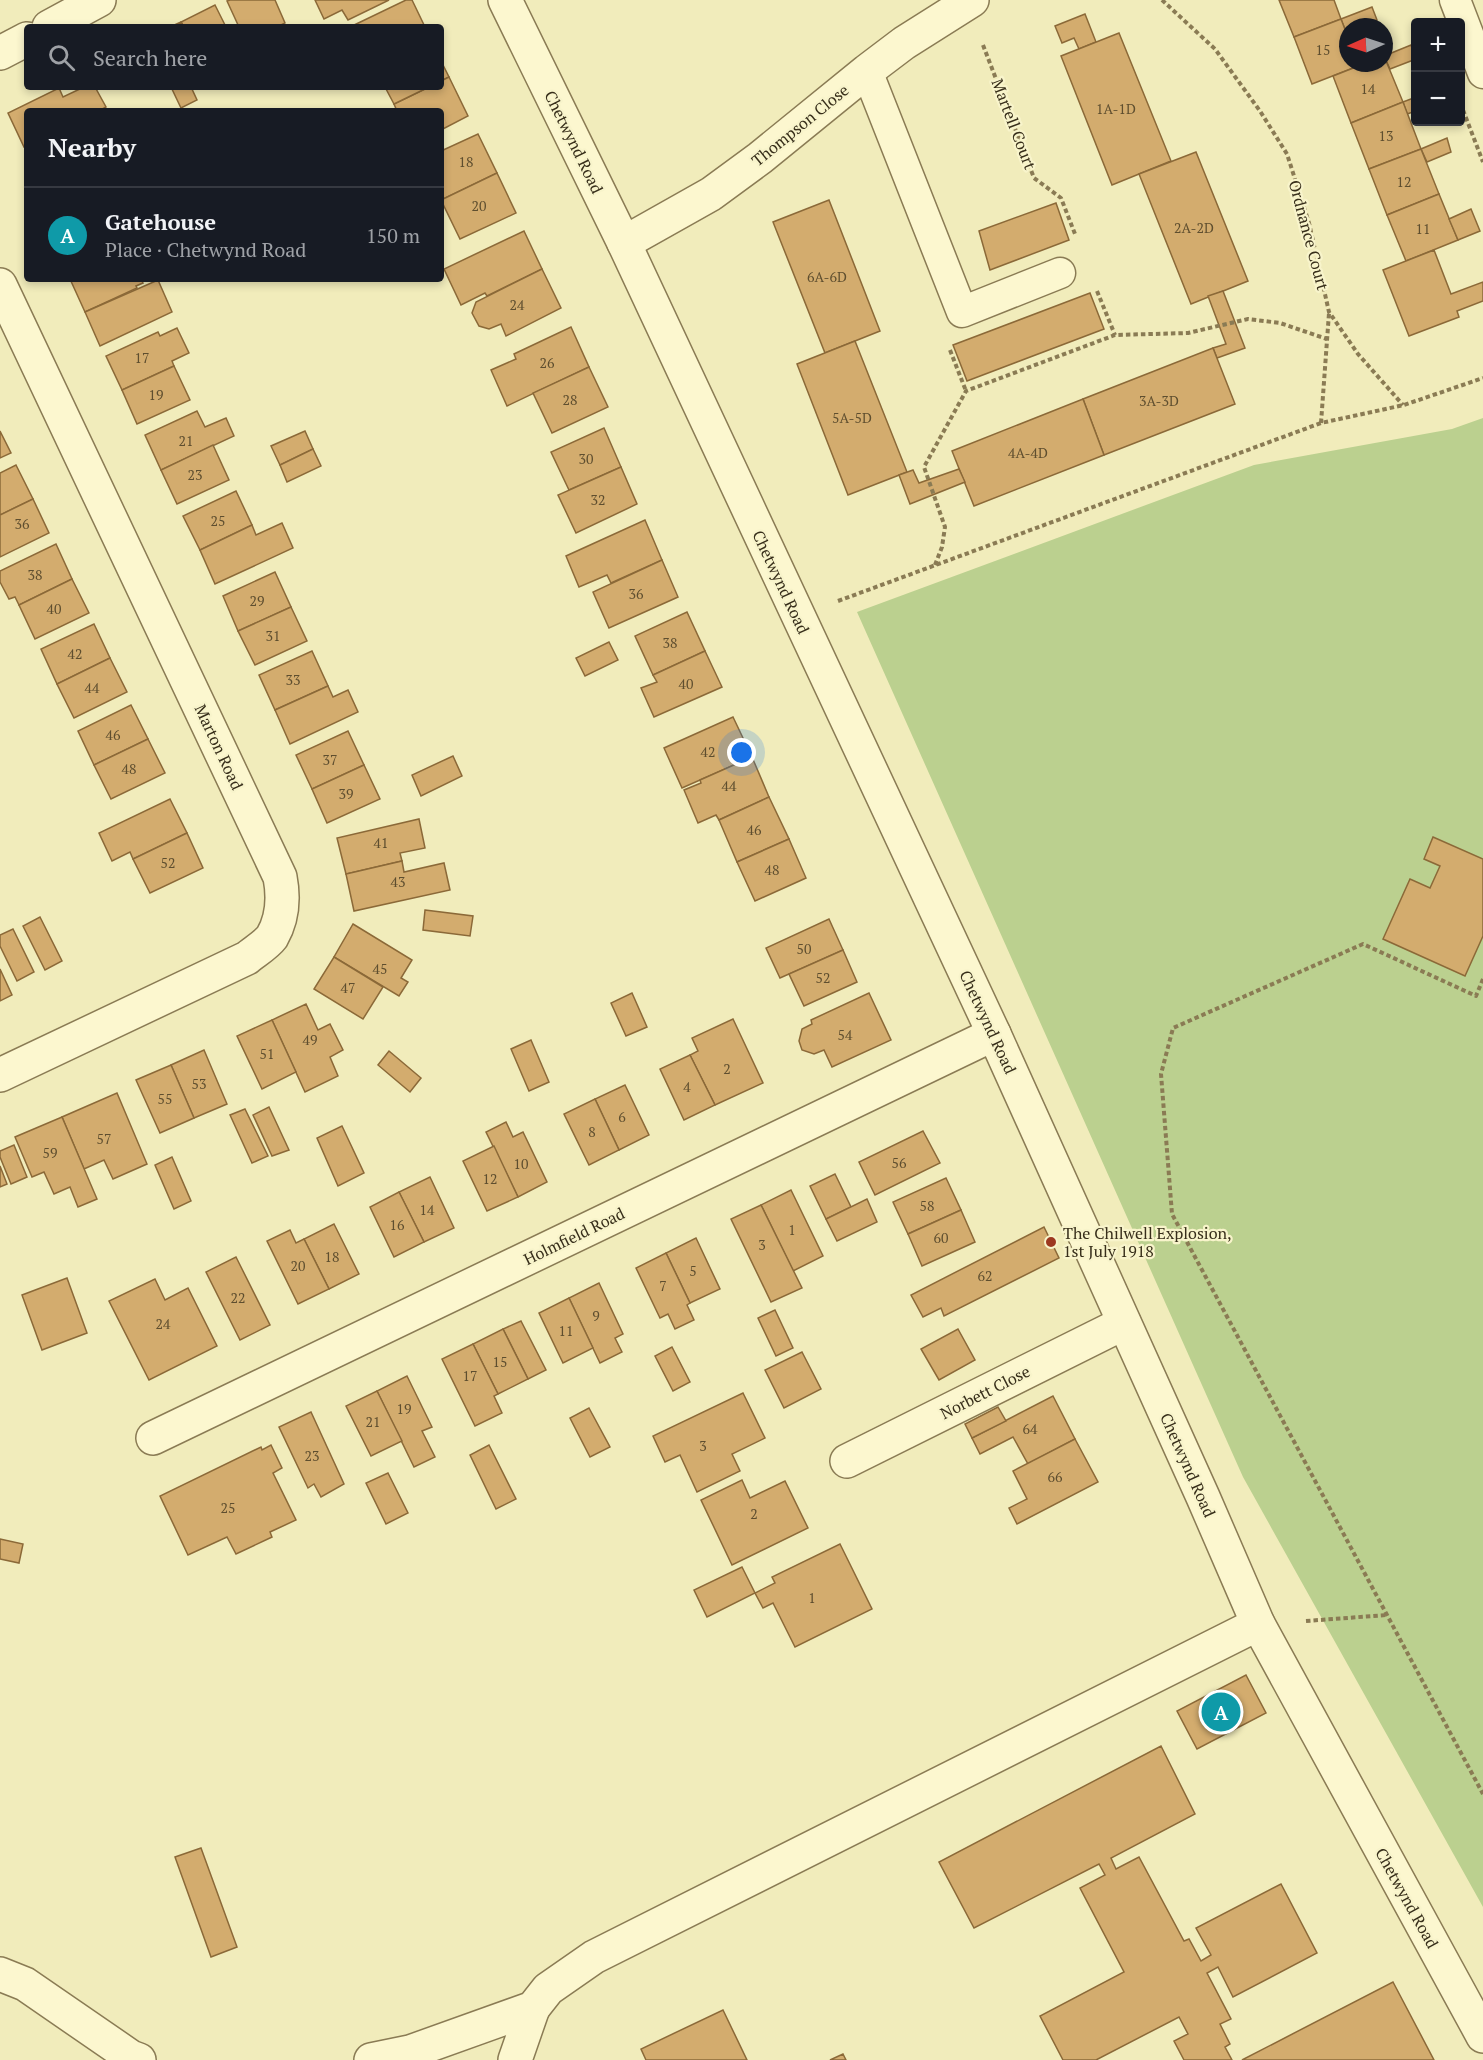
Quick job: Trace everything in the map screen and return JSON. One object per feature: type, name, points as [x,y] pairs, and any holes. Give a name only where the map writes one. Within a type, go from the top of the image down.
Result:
[{"type":"street","points":[[55,24],[99,0]]},
{"type":"street","name":"Chetwynd Road","points":[[505,0],[624,243],[994,1034],[1258,1624],[1483,2036]]},
{"type":"street","name":"Thompson Close","points":[[624,243],[711,194],[760,158],[904,43],[970,1]]},
{"type":"street","points":[[0,53],[24,41]]},
{"type":"street","name":"Marton Road","points":[[0,285],[280,877],[284,898],[279,920],[271,938],[247,958],[0,1075]]},
{"type":"street","name":"Holmfield Road","points":[[153,1438],[994,1034]]},
{"type":"street","name":"Norbett Close","points":[[847,1461],[1124,1323]]},
{"type":"street","points":[[515,2060],[533,2008],[548,1989],[594,1957],[1258,1624]]},
{"type":"street","points":[[0,1974],[25,1984],[131,2057],[139,2060]]},
{"type":"street","points":[[371,2060],[407,2056],[533,2008]]},
{"type":"lane","points":[[1455,0],[1483,73]]},
{"type":"lane","points":[[867,71],[962,312],[1060,273]]},
{"type":"path","name":"Ordnance Court","points":[[1162,0],[1215,49],[1260,111],[1287,154],[1309,223],[1329,312],[1358,354],[1404,405]]},
{"type":"path","name":"Martell Court","points":[[970,1],[1034,178],[1061,198],[1077,240]]},
{"type":"path","points":[[1465,115],[1483,162]]},
{"type":"path","points":[[1094,282],[1115,335]]},
{"type":"path","points":[[1321,423],[1329,312]]},
{"type":"path","points":[[935,565],[942,547],[945,527],[924,467],[966,392],[1115,335],[1188,333],[1248,319],[1280,323],[1328,339]]},
{"type":"path","points":[[797,616],[1321,423],[1404,405],[1483,378]]},
{"type":"path","points":[[1483,979],[1476,996],[1363,944],[1173,1028],[1161,1074],[1172,1214],[1483,1794]]},
{"type":"path","points":[[1258,1624],[1387,1615]]},
{"type":"green space","points":[[1483,418],[1483,1907],[1243,1477],[857,612],[1254,465],[1452,429]]},
{"type":"building","points":[[275,0],[285,23],[238,24],[227,1]]},
{"type":"building","points":[[315,0],[389,0],[348,20],[342,10],[324,19]]},
{"type":"building","points":[[406,0],[412,0],[424,24],[356,24]]},
{"type":"building","points":[[1279,0],[1334,0],[1341,18],[1339,20],[1294,37]]},
{"type":"building","points":[[215,5],[224,24],[182,24],[181,22]]},
{"type":"building","points":[[1372,7],[1376,18],[1344,18]]},
{"type":"building","points":[[1085,14],[1096,42],[1079,49],[1074,38],[1062,43],[1055,26]]},
{"type":"building","points":[[1339,20],[1339,72],[1343,72],[1312,84],[1294,37]]},
{"type":"building","points":[[1119,33],[1171,161],[1112,185],[1061,56]]},
{"type":"building","points":[[1411,45],[1411,61],[1393,68],[1393,52]]},
{"type":"building","points":[[444,67],[449,77],[444,80]]},
{"type":"building","points":[[1343,72],[1391,72],[1403,102],[1351,123],[1333,76]]},
{"type":"building","points":[[449,77],[468,116],[444,128],[444,108],[396,108],[394,104],[423,90],[444,90],[444,80]]},
{"type":"building","points":[[55,90],[60,90],[63,97],[78,90],[97,90],[106,107],[24,108],[24,147],[8,113]]},
{"type":"building","points":[[172,90],[192,90],[197,100],[181,108]]},
{"type":"building","points":[[387,90],[423,90],[394,104]]},
{"type":"building","points":[[1411,99],[1411,113],[1407,114],[1403,102]]},
{"type":"building","points":[[1403,102],[1421,149],[1369,169],[1351,123]]},
{"type":"building","points":[[478,134],[497,173],[444,199],[444,150]]},
{"type":"building","points":[[1447,138],[1451,152],[1427,162],[1421,149]]},
{"type":"building","points":[[1421,149],[1439,194],[1387,215],[1369,169]]},
{"type":"building","points":[[1196,152],[1248,281],[1191,304],[1139,174]]},
{"type":"building","points":[[497,173],[516,213],[460,239],[444,206],[444,199]]},
{"type":"building","points":[[1439,194],[1458,240],[1406,261],[1387,215]]},
{"type":"building","points":[[829,200],[880,331],[825,353],[773,222]]},
{"type":"building","points":[[1056,203],[1069,240],[990,270],[979,231]]},
{"type":"building","points":[[1471,209],[1480,231],[1458,240],[1449,219]]},
{"type":"building","points":[[524,231],[542,269],[487,296],[485,293],[461,305],[444,269]]},
{"type":"building","points":[[1434,250],[1451,294],[1483,282],[1483,301],[1457,311],[1459,317],[1409,336],[1383,270]]},
{"type":"building","points":[[542,269],[561,308],[506,336],[501,324],[489,329],[479,326],[472,313],[476,302]]},
{"type":"building","points":[[71,282],[142,282],[136,286],[137,288],[85,312]]},
{"type":"building","points":[[153,282],[159,282],[172,312],[100,346],[85,312]]},
{"type":"building","points":[[1223,291],[1245,348],[1217,358],[1213,348],[1226,344],[1208,296]]},
{"type":"building","points":[[1090,293],[1104,329],[967,381],[953,345]]},
{"type":"building","points":[[571,327],[589,367],[507,406],[491,370],[516,359],[514,354]]},
{"type":"building","points":[[177,328],[189,353],[172,361],[174,366],[122,390],[106,356],[158,332],[160,336]]},
{"type":"building","points":[[855,341],[907,472],[848,495],[797,364]]},
{"type":"building","points":[[1213,348],[1235,404],[1104,455],[1083,399]]},
{"type":"building","points":[[174,366],[190,400],[137,424],[122,390]]},
{"type":"building","points":[[589,367],[608,407],[552,433],[533,393]]},
{"type":"building","points":[[1083,399],[1104,455],[974,506],[952,451]]},
{"type":"building","points":[[197,411],[205,427],[226,418],[234,436],[161,470],[145,435]]},
{"type":"building","points":[[604,428],[621,467],[569,490],[551,452]]},
{"type":"building","points":[[0,431],[11,453],[0,458]]},
{"type":"building","points":[[305,431],[313,449],[280,465],[271,446]]},
{"type":"building","points":[[213,445],[229,480],[177,504],[161,470]]},
{"type":"building","points":[[313,449],[321,466],[287,482],[280,465]]},
{"type":"building","points":[[16,465],[33,499],[0,515],[0,473]]},
{"type":"building","points":[[621,467],[637,504],[576,533],[558,495]]},
{"type":"building","points":[[959,469],[965,482],[910,504],[899,475],[913,470],[919,483]]},
{"type":"building","points":[[236,491],[252,525],[200,550],[183,516]]},
{"type":"building","points":[[33,499],[49,533],[0,557],[0,515]]},
{"type":"building","points":[[645,520],[662,560],[611,583],[607,575],[579,587],[566,556]]},
{"type":"building","points":[[282,523],[293,548],[215,584],[200,550],[252,525],[256,535]]},
{"type":"building","points":[[56,544],[72,579],[19,605],[15,597],[9,599],[0,582],[0,571]]},
{"type":"building","points":[[662,560],[678,597],[609,628],[593,592]]},
{"type":"building","points":[[275,572],[291,607],[238,631],[223,596]]},
{"type":"building","points":[[72,579],[89,613],[35,639],[19,605]]},
{"type":"building","points":[[291,607],[307,641],[255,665],[238,631]]},
{"type":"building","points":[[687,612],[705,651],[653,675],[635,636]]},
{"type":"building","points":[[94,624],[110,658],[57,684],[41,649]]},
{"type":"building","points":[[609,642],[618,660],[585,676],[576,658]]},
{"type":"building","points":[[312,651],[328,686],[275,710],[259,675]]},
{"type":"building","points":[[705,651],[722,687],[654,717],[641,688],[657,682],[653,675]]},
{"type":"building","points":[[110,658],[127,692],[74,718],[57,684]]},
{"type":"building","points":[[328,686],[333,697],[348,690],[358,712],[290,744],[275,710]]},
{"type":"building","points":[[131,705],[148,739],[94,765],[78,731]]},
{"type":"building","points":[[733,717],[752,757],[682,788],[664,748]]},
{"type":"building","points":[[348,731],[364,765],[312,789],[296,755]]},
{"type":"building","points":[[148,739],[165,773],[111,799],[94,765]]},
{"type":"building","points":[[453,756],[462,776],[421,796],[412,775]]},
{"type":"building","points":[[752,757],[769,797],[719,820],[716,815],[698,823],[684,790],[701,783],[700,780]]},
{"type":"building","points":[[364,765],[380,799],[327,823],[312,789]]},
{"type":"building","points":[[769,797],[789,839],[737,862],[719,820]]},
{"type":"building","points":[[170,799],[187,833],[133,859],[130,852],[112,861],[99,833]]},
{"type":"building","points":[[419,819],[425,848],[400,853],[402,861],[346,874],[337,838]]},
{"type":"building","points":[[187,833],[203,868],[150,893],[133,859]]},
{"type":"building","points":[[1433,837],[1483,859],[1483,936],[1465,976],[1383,939],[1410,879],[1430,888],[1440,866],[1424,859]]},
{"type":"building","points":[[789,839],[806,878],[755,901],[737,862]]},
{"type":"building","points":[[402,861],[404,872],[444,863],[450,890],[354,911],[346,874]]},
{"type":"building","points":[[425,910],[473,916],[470,936],[423,930]]},
{"type":"building","points":[[40,917],[62,961],[45,970],[23,926]]},
{"type":"building","points":[[829,919],[843,950],[780,978],[766,948]]},
{"type":"building","points":[[353,924],[412,960],[401,978],[408,982],[399,996],[334,957]]},
{"type":"building","points":[[13,929],[34,972],[17,981],[0,946],[0,935]]},
{"type":"building","points":[[843,950],[857,982],[804,1006],[789,974]]},
{"type":"building","points":[[334,957],[383,987],[363,1019],[314,989]]},
{"type":"building","points":[[0,969],[12,995],[0,1001]]},
{"type":"building","points":[[632,993],[647,1027],[626,1036],[611,1003]]},
{"type":"building","points":[[869,993],[891,1040],[832,1067],[824,1050],[814,1054],[802,1050],[799,1041],[802,1029],[812,1024],[811,1020]]},
{"type":"building","points":[[306,1004],[318,1030],[330,1024],[343,1050],[330,1057],[338,1076],[305,1092],[272,1020]]},
{"type":"building","points":[[733,1019],[763,1083],[715,1105],[690,1055],[698,1051],[692,1038]]},
{"type":"building","points":[[272,1020],[296,1072],[262,1089],[237,1036]]},
{"type":"building","points":[[531,1040],[549,1082],[529,1091],[511,1049]]},
{"type":"building","points":[[204,1050],[227,1104],[194,1118],[171,1065]]},
{"type":"building","points":[[389,1051],[421,1078],[410,1092],[378,1065]]},
{"type":"building","points":[[690,1055],[715,1105],[684,1120],[660,1069]]},
{"type":"building","points":[[171,1065],[194,1118],[160,1133],[136,1080]]},
{"type":"building","points":[[625,1085],[649,1135],[619,1150],[595,1099]]},
{"type":"building","points":[[117,1093],[147,1164],[113,1179],[104,1160],[84,1169],[62,1117]]},
{"type":"building","points":[[595,1099],[619,1150],[589,1165],[564,1114]]},
{"type":"building","points":[[269,1107],[289,1150],[272,1156],[253,1115]]},
{"type":"building","points":[[245,1109],[268,1156],[252,1163],[230,1115]]},
{"type":"building","points":[[62,1117],[97,1199],[78,1207],[70,1187],[54,1194],[44,1172],[32,1177],[15,1137]]},
{"type":"building","points":[[506,1122],[513,1137],[523,1132],[547,1182],[518,1197],[486,1132]]},
{"type":"building","points":[[342,1126],[364,1173],[338,1186],[317,1138]]},
{"type":"building","points":[[923,1131],[940,1163],[875,1195],[859,1162]]},
{"type":"building","points":[[14,1145],[27,1177],[11,1184],[0,1157],[0,1151]]},
{"type":"building","points":[[494,1146],[518,1197],[487,1211],[463,1161]]},
{"type":"building","points":[[172,1157],[191,1201],[174,1209],[155,1165]]},
{"type":"building","points":[[0,1166],[7,1184],[0,1187]]},
{"type":"building","points":[[835,1174],[851,1207],[826,1219],[810,1186]]},
{"type":"building","points":[[430,1177],[454,1228],[424,1242],[399,1192]]},
{"type":"building","points":[[946,1178],[961,1210],[908,1234],[893,1202]]},
{"type":"building","points":[[791,1190],[823,1256],[793,1271],[761,1205]]},
{"type":"building","points":[[399,1192],[424,1242],[394,1257],[370,1207]]},
{"type":"building","points":[[867,1199],[877,1222],[837,1241],[826,1219]]},
{"type":"building","points":[[761,1205],[802,1288],[771,1302],[731,1219]]},
{"type":"building","points":[[961,1210],[975,1242],[922,1266],[908,1234]]},
{"type":"building","points":[[334,1224],[359,1274],[329,1289],[304,1239]]},
{"type":"building","points":[[1044,1227],[1059,1258],[944,1316],[941,1308],[923,1317],[911,1295]]},
{"type":"building","points":[[290,1230],[296,1243],[304,1239],[329,1289],[298,1304],[267,1241]]},
{"type":"building","points":[[696,1238],[720,1289],[690,1303],[666,1253]]},
{"type":"building","points":[[666,1253],[690,1303],[687,1305],[694,1320],[675,1329],[668,1314],[660,1318],[636,1268]]},
{"type":"building","points":[[236,1257],[270,1325],[240,1340],[206,1272]]},
{"type":"building","points":[[67,1278],[87,1333],[42,1350],[22,1295]]},
{"type":"building","points":[[155,1279],[165,1300],[188,1288],[217,1346],[149,1380],[109,1301]]},
{"type":"building","points":[[599,1283],[623,1334],[615,1338],[622,1352],[600,1363],[569,1298]]},
{"type":"building","points":[[569,1298],[593,1348],[563,1363],[539,1313]]},
{"type":"building","points":[[775,1310],[793,1348],[776,1356],[758,1318]]},
{"type":"building","points":[[521,1321],[546,1370],[528,1379],[503,1329]]},
{"type":"building","points":[[503,1329],[528,1379],[498,1394],[473,1344]]},
{"type":"building","points":[[958,1329],[975,1360],[939,1380],[921,1349]]},
{"type":"building","points":[[473,1344],[498,1394],[494,1396],[502,1413],[475,1426],[442,1359]]},
{"type":"building","points":[[672,1347],[690,1382],[673,1391],[655,1356]]},
{"type":"building","points":[[802,1352],[821,1389],[784,1408],[765,1370]]},
{"type":"building","points":[[407,1376],[432,1427],[422,1431],[435,1457],[414,1467],[377,1391]]},
{"type":"building","points":[[377,1391],[402,1441],[371,1456],[346,1406]]},
{"type":"building","points":[[743,1393],[765,1438],[732,1454],[740,1471],[697,1492],[680,1455],[665,1462],[653,1436]]},
{"type":"building","points":[[1053,1396],[1075,1439],[1028,1464],[1013,1437],[980,1454],[972,1438]]},
{"type":"building","points":[[998,1407],[1006,1421],[972,1438],[965,1424]]},
{"type":"building","points":[[589,1408],[610,1447],[590,1457],[570,1418]]},
{"type":"building","points":[[311,1412],[344,1484],[321,1497],[314,1484],[308,1488],[279,1427]]},
{"type":"building","points":[[1075,1439],[1098,1482],[1017,1524],[1009,1508],[1027,1499],[1013,1471]]},
{"type":"building","points":[[271,1445],[282,1468],[273,1473],[296,1520],[270,1532],[272,1537],[236,1554],[227,1537],[188,1555],[160,1496],[261,1447],[262,1450]]},
{"type":"building","points":[[489,1445],[516,1499],[496,1509],[470,1455]]},
{"type":"building","points":[[388,1473],[408,1513],[386,1524],[366,1483]]},
{"type":"building","points":[[742,1480],[750,1498],[785,1481],[808,1528],[732,1565],[701,1500]]},
{"type":"building","points":[[0,1539],[23,1544],[19,1563],[0,1559]]},
{"type":"building","points":[[840,1544],[872,1609],[795,1647],[773,1603],[763,1608],[755,1593],[775,1583],[772,1577]]},
{"type":"building","points":[[742,1567],[755,1593],[707,1617],[694,1590]]},
{"type":"building","points":[[1246,1675],[1266,1713],[1197,1749],[1177,1711]]},
{"type":"building","points":[[1161,1746],[1195,1814],[1111,1858],[1116,1869],[1139,1857],[1184,1941],[1189,1939],[1201,1961],[1211,1955],[1196,1928],[1281,1884],[1317,1953],[1233,1997],[1218,1967],[1207,1973],[1231,2019],[1220,2024],[1230,2044],[1225,2047],[1232,2060],[1184,2060],[1174,2041],[1188,2034],[1179,2017],[1096,2060],[1063,2060],[1040,2016],[1124,1972],[1080,1888],[1105,1875],[1099,1864],[974,1928],[939,1862]]},
{"type":"building","points":[[201,1848],[237,1947],[211,1957],[175,1857]]},
{"type":"building","points":[[1393,1982],[1434,2060],[1242,2060]]},
{"type":"building","points":[[723,2010],[747,2060],[646,2060],[641,2049]]},
{"type":"building","points":[[843,2054],[846,2060],[830,2060]]},
{"type":"place","name":"The Chilwell Explosion, 1st July 1918","points":[[1051,1242]]},
{"type":"place","name":"Gatehouse","points":[[1221,1712]]}]
